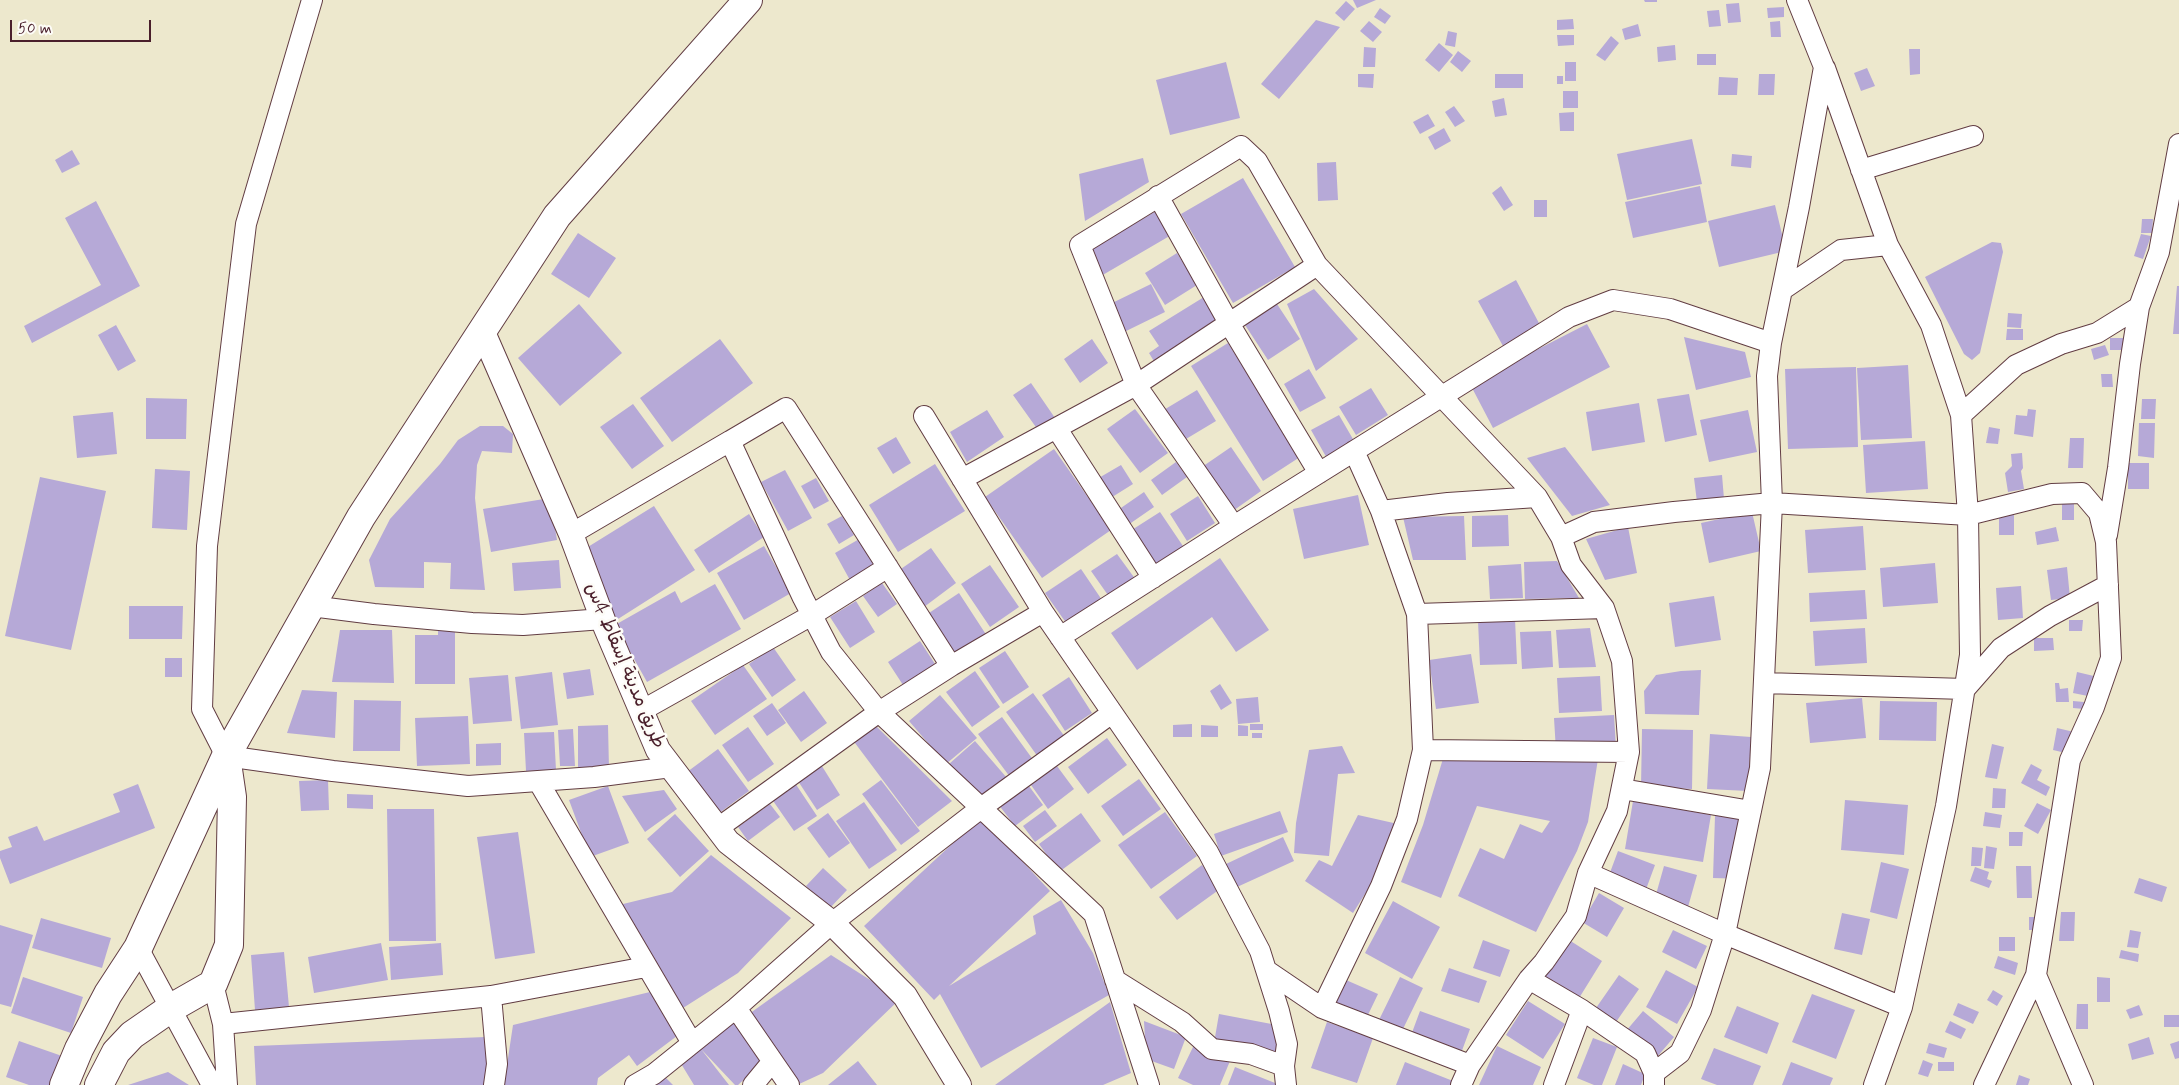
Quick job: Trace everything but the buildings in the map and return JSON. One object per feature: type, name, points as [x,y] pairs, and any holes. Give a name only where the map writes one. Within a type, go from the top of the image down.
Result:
[{"type":"main road","points":[[64,1085],[79,1049],[108,994],[138,948],[226,756],[360,517],[557,216],[748,0]]},
{"type":"main road","points":[[99,1085],[116,1052],[132,1035],[171,1008],[213,984],[229,945],[232,797],[226,756]]},
{"type":"street","points":[[312,0],[246,224],[206,546],[202,709],[226,756],[468,786],[594,777],[671,767]]},
{"type":"street","points":[[1797,0],[1824,67],[1888,244],[1931,325],[1961,415],[1968,515],[1970,655],[1946,806],[1902,1007],[1874,1085]]},
{"type":"street","points":[[1529,979],[1582,1010],[1645,1053],[1654,1079],[1680,1053],[1701,1010],[1725,934],[1760,768],[1772,503],[1767,376],[1771,343],[1824,67]]},
{"type":"street","points":[[1861,170],[1973,136]]},
{"type":"street","points":[[2106,542],[2118,468],[2129,372],[2139,307],[2159,252],[2179,144]]},
{"type":"street","points":[[1234,526],[1136,385],[1080,245],[1241,146],[1257,162],[1317,265],[1537,497],[1561,537],[1571,565],[1604,608],[1622,661],[1629,752],[1617,812],[1588,873],[1576,916],[1544,962],[1529,979],[1470,1065],[1462,1085]]},
{"type":"street","points":[[1158,196],[1230,324],[1320,472]]},
{"type":"street","points":[[1782,290],[1841,250],[1888,244]]},
{"type":"street","points":[[962,479],[1136,385],[1317,265]]},
{"type":"street","points":[[1060,638],[1234,526],[1568,317],[1613,300],[1670,309],[1771,343]]},
{"type":"street","points":[[1961,415],[2016,365],[2061,344],[2097,333],[2139,307]]},
{"type":"street","name":"طريق مدينة إسقاط 4س","points":[[482,330],[571,534],[602,619],[658,750],[728,842],[832,923],[905,996],[959,1085]]},
{"type":"street","points":[[571,534],[786,408],[951,666]]},
{"type":"street","points":[[924,416],[1043,612],[1208,852],[1260,951],[1279,1011],[1286,1044],[1285,1076]]},
{"type":"street","points":[[1057,429],[1152,578]]},
{"type":"street","points":[[730,441],[831,652],[879,712],[1094,914],[1149,1085]]},
{"type":"street","points":[[1322,1008],[1381,886],[1407,819],[1423,750],[1417,614],[1381,511],[1354,451]]},
{"type":"street","points":[[1561,537],[1594,522],[1772,503],[1968,515],[2052,494],[2082,494],[2099,513],[2106,542],[2111,658],[2094,707],[2070,760],[2036,974],[1984,1085]]},
{"type":"street","points":[[1381,511],[1448,502],[1537,497]]},
{"type":"street","points":[[641,711],[812,615],[888,567]]},
{"type":"street","points":[[1764,683],[1964,689],[2001,648],[2050,616],[2108,585]]},
{"type":"street","points":[[311,606],[472,623],[523,625],[602,619]]},
{"type":"street","points":[[1417,614],[1604,608]]},
{"type":"street","points":[[718,828],[879,712],[951,666],[1043,612]]},
{"type":"street","points":[[635,1085],[654,1074],[736,1008],[832,923],[981,808],[1112,713]]},
{"type":"street","points":[[1423,750],[1629,752]]},
{"type":"street","points":[[538,781],[692,1043]]},
{"type":"street","points":[[1622,789],[1751,812]]},
{"type":"street","points":[[1588,873],[1725,934],[1902,1007]]},
{"type":"street","points":[[138,948],[212,1085]]},
{"type":"street","points":[[223,1024],[490,996],[646,967]]},
{"type":"street","points":[[1266,970],[1322,1008],[1470,1065]]},
{"type":"street","points":[[2036,974],[2083,1085]]},
{"type":"street","points":[[1115,980],[1182,1022],[1212,1049],[1251,1054],[1285,1076]]},
{"type":"street","points":[[213,984],[223,1024],[227,1085]]},
{"type":"street","points":[[490,996],[497,1064],[494,1085]]},
{"type":"street","points":[[736,1008],[789,1085]]},
{"type":"street","points":[[1554,1085],[1582,1010]]},
{"type":"street","points":[[754,1085],[772,1062]]}]
